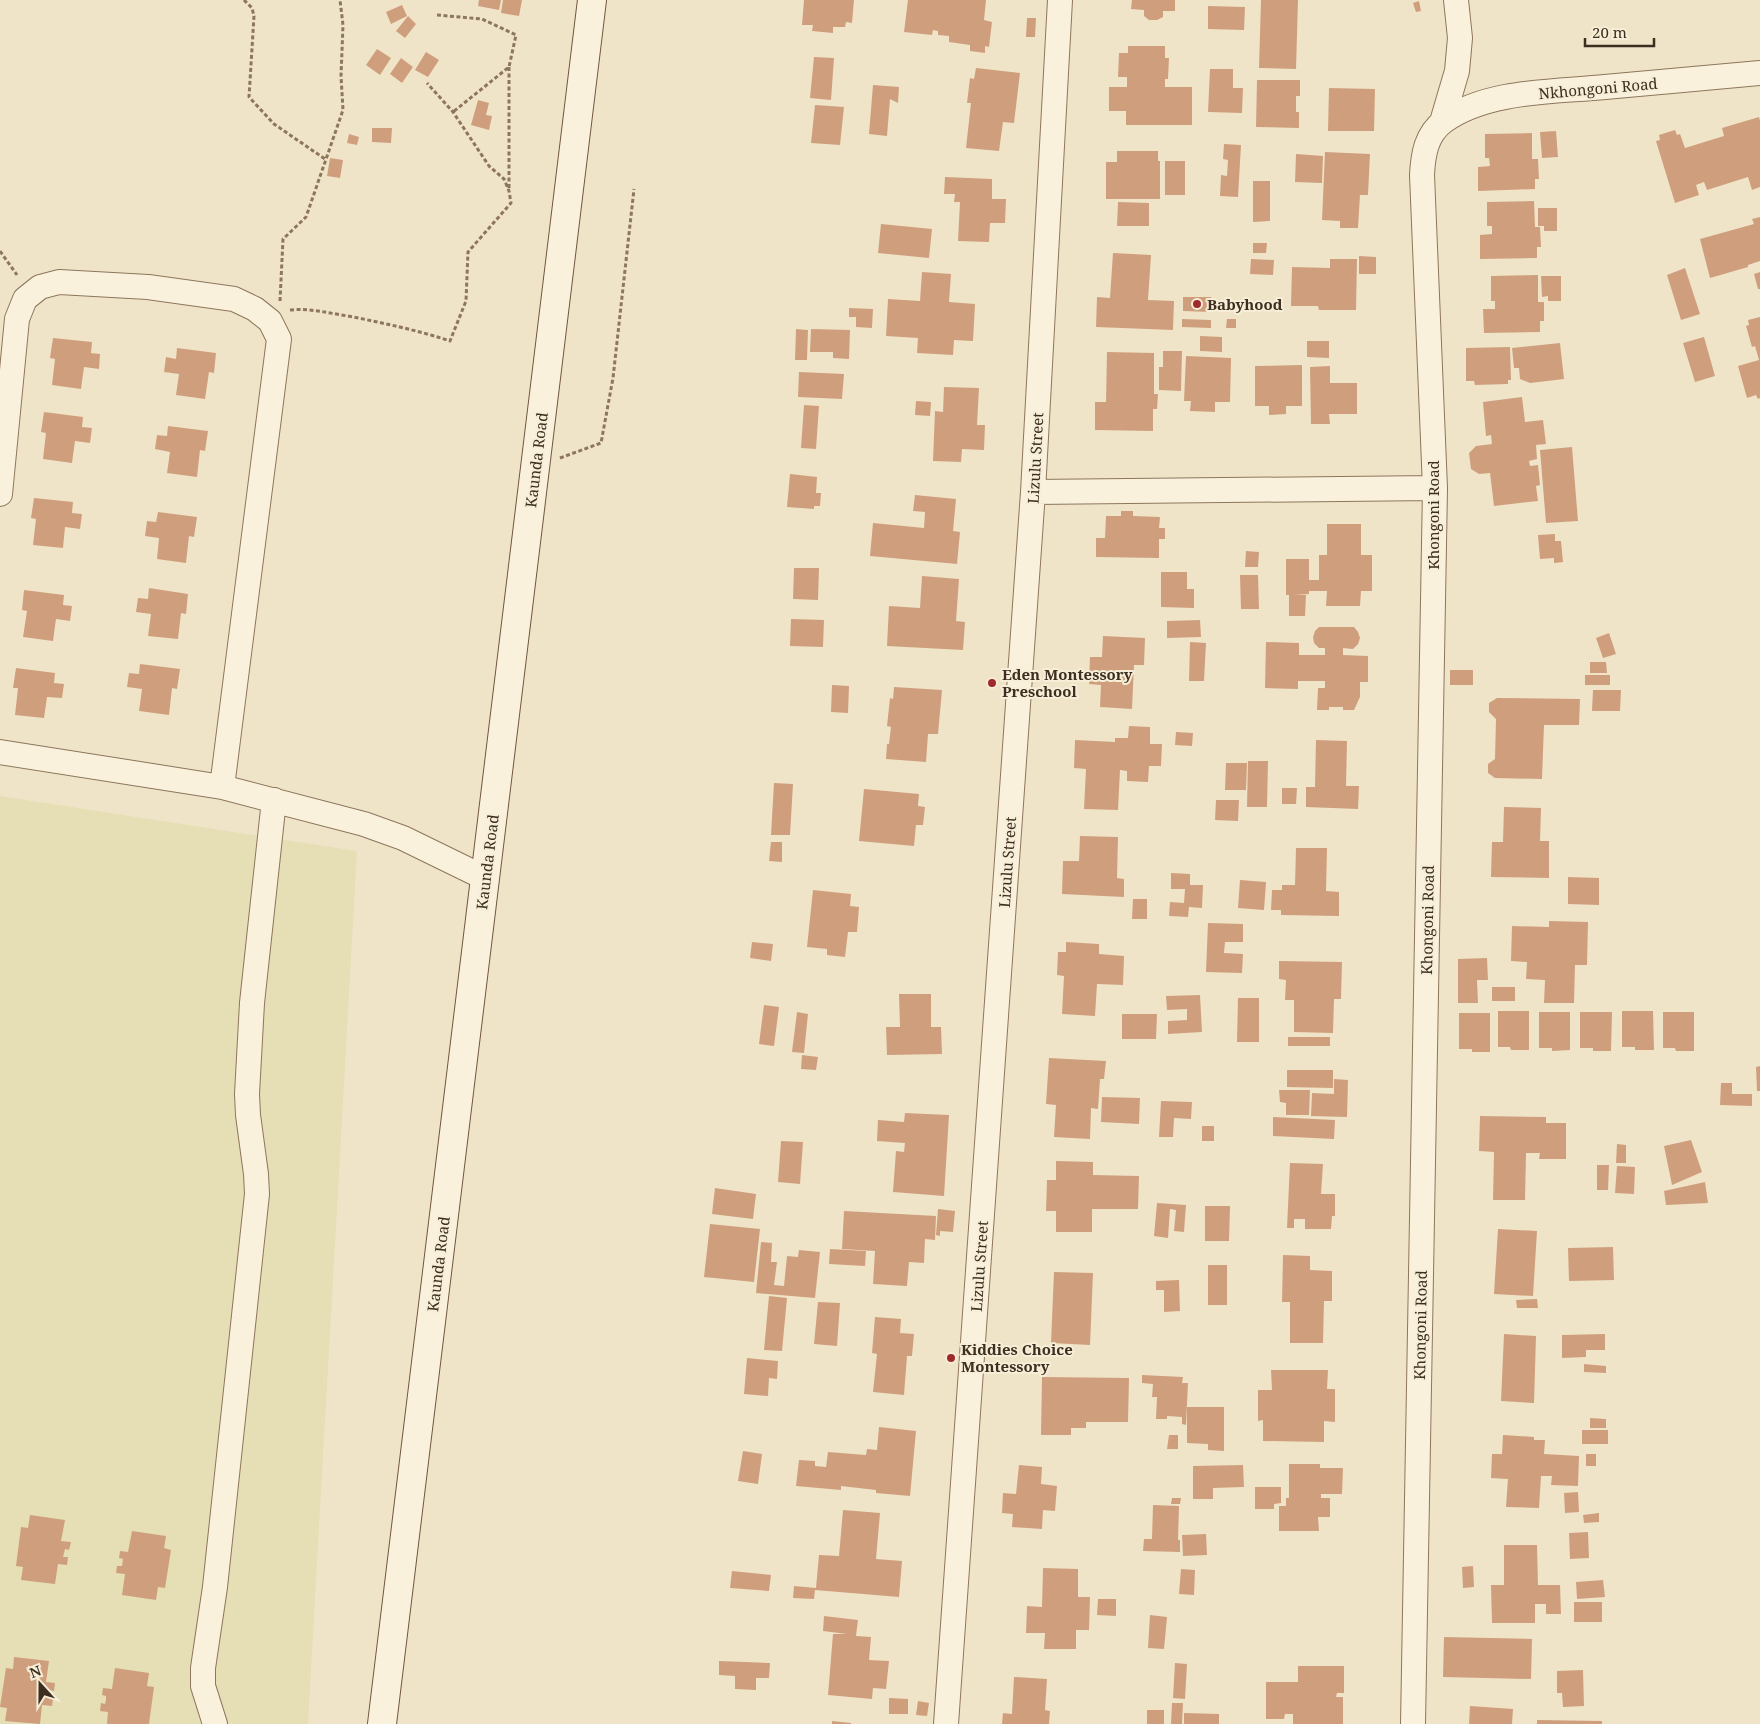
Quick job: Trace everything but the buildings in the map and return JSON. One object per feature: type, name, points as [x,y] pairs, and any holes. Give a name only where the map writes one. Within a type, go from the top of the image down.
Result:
[{"type":"main road","name":"Kaunda Road","points":[[382,1724],[592,0]]},
{"type":"street","name":"Lizulu Street","points":[[946,1724],[1033,492],[1060,0]]},
{"type":"street","points":[[1442,122],[1457,71],[1460,38],[1456,0]]},
{"type":"street","name":"Nkhongoni Road","points":[[1442,122],[1463,110],[1508,96],[1760,73]]},
{"type":"street","name":"Khongoni Road","points":[[1413,1724],[1435,488],[1422,175],[1424,154],[1430,137],[1442,122]]},
{"type":"street","points":[[0,494],[17,318],[25,299],[40,287],[59,282],[148,288],[234,299],[255,310],[270,321],[279,339],[222,787]]},
{"type":"street","points":[[1033,492],[1435,488]]},
{"type":"street","points":[[0,752],[222,787],[274,800],[364,824],[396,835],[485,878]]},
{"type":"street","points":[[215,1724],[203,1686],[203,1668],[215,1587],[257,1194],[247,1094],[252,1003],[274,800]]},
{"type":"path","points":[[244,0],[252,8],[254,16],[248,97],[274,124],[325,159]]},
{"type":"path","points":[[279,339],[282,310],[280,298],[283,239],[306,217],[342,110],[343,25],[340,0]]},
{"type":"path","points":[[282,310],[306,308],[412,329],[450,341],[466,301],[468,252],[511,203],[509,191],[509,67],[516,35],[482,19],[437,15]]},
{"type":"path","points":[[453,112],[509,67]]},
{"type":"path","points":[[427,83],[453,112],[488,166],[504,179],[509,191]]},
{"type":"path","points":[[535,467],[601,443],[613,378],[634,189]]},
{"type":"path","points":[[0,251],[16,273],[25,299]]},
{"type":"shaded area","points":[[0,796],[357,851],[308,1724],[0,1724]]},
{"type":"place","name":"Babyhood","points":[[1197,304]]},
{"type":"place","name":"Eden Montessory Preschool","points":[[992,683]]},
{"type":"place","name":"Kiddies Choice Montessory","points":[[951,1358]]}]
